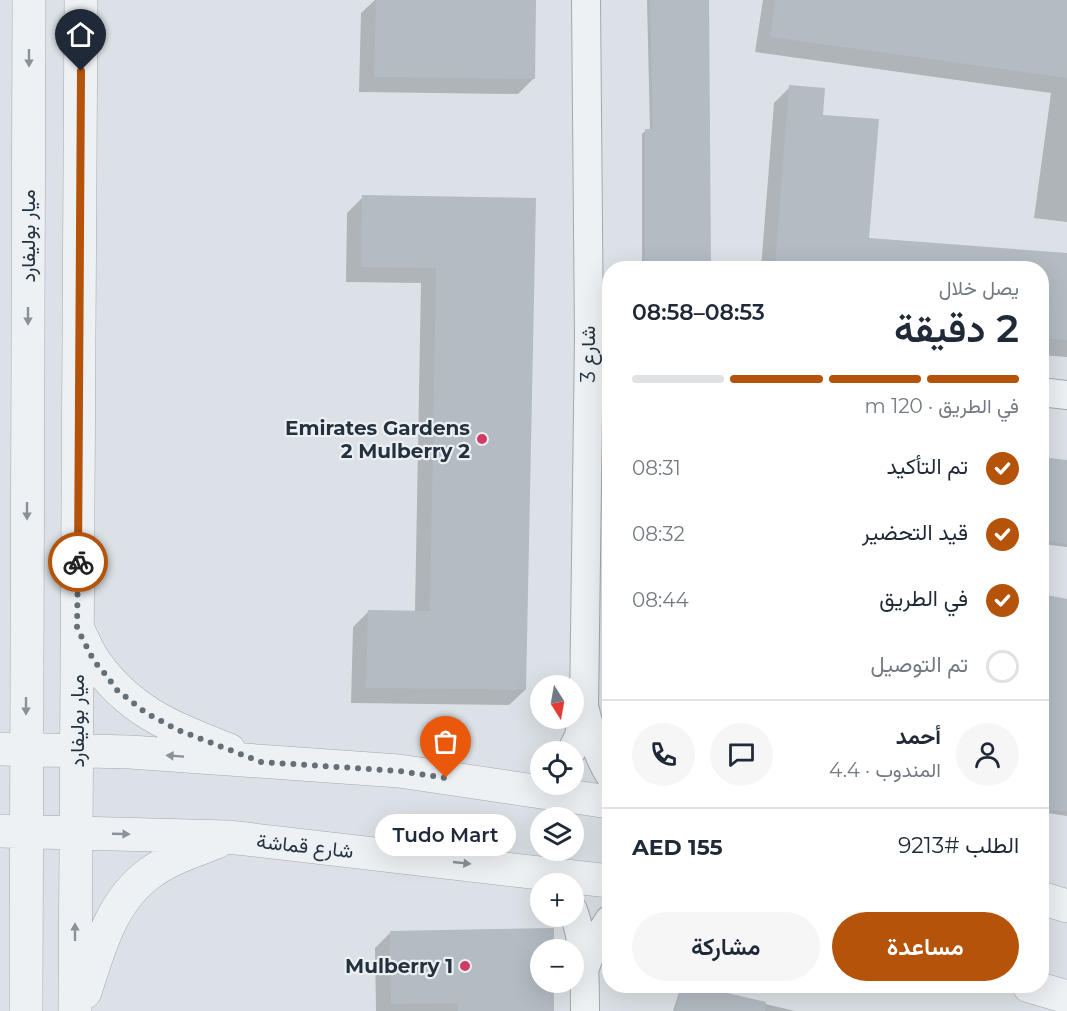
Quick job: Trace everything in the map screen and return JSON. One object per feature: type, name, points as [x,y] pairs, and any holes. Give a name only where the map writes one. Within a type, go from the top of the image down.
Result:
[{"type":"street","name":"ميار بوليفارد","points":[[26,1011],[13,832],[13,749],[29,0]]},
{"type":"street","name":"ميار بوليفارد","points":[[77,1011],[81,0]]},
{"type":"street","name":"شارع 3","points":[[586,0],[599,339],[584,708],[602,761]]},
{"type":"street","points":[[1049,393],[1067,395]]},
{"type":"street","points":[[77,628],[100,668],[117,690],[146,713],[178,730],[261,762]]},
{"type":"street","points":[[13,749],[130,752],[399,771],[528,784],[602,800]]},
{"type":"street","name":"شارع قماشة","points":[[13,832],[228,837],[530,875]]},
{"type":"street","points":[[77,1011],[112,916],[128,893],[149,873],[173,859],[228,837]]},
{"type":"street","name":"شارع قماشة","points":[[584,880],[602,881]]},
{"type":"street","points":[[1049,900],[1067,906]]},
{"type":"street","points":[[578,927],[585,965],[585,1011]]},
{"type":"street","points":[[585,965],[602,931]]},
{"type":"street","points":[[1049,992],[1067,997]]},
{"type":"building","points":[[376,0],[536,0],[535,79],[374,77]]},
{"type":"building","points":[[650,0],[709,0],[711,261],[645,261],[645,129],[653,129]]},
{"type":"building","points":[[775,0],[1067,0],[1067,78],[770,37]]},
{"type":"building","points":[[789,85],[825,88],[823,115],[879,119],[869,238],[1067,253],[1067,340],[1049,339],[1049,261],[776,261]]},
{"type":"building","name":"Emirates Gardens 2 Mulberry 2","points":[[362,195],[536,198],[526,690],[366,688],[368,610],[430,611],[436,268],[361,267]]},
{"type":"building","points":[[1049,458],[1067,460],[1067,544],[1049,541]]},
{"type":"building","points":[[1049,596],[1067,599],[1067,812],[1049,810]]},
{"type":"building","name":"Mulberry 1","points":[[554,928],[554,939],[530,939],[530,993],[554,993],[554,1011],[458,1011],[458,1003],[391,1004],[390,931]]},
{"type":"building","points":[[680,993],[727,993],[766,1002],[765,1011],[675,1011]]},
{"type":"way so far","points":[[78,562],[77,628],[94,661],[117,690],[146,713],[178,730],[261,762],[399,771],[446,778]]},
{"type":"place","name":"Emirates Gardens 2 Mulberry 2","points":[[482,439]]},
{"type":"place","name":"Tudo Mart","points":[[446,778]]},
{"type":"place","name":"Mulberry 1","points":[[465,966]]},
{"type":"route","points":[[78,562],[81,71]]}]
